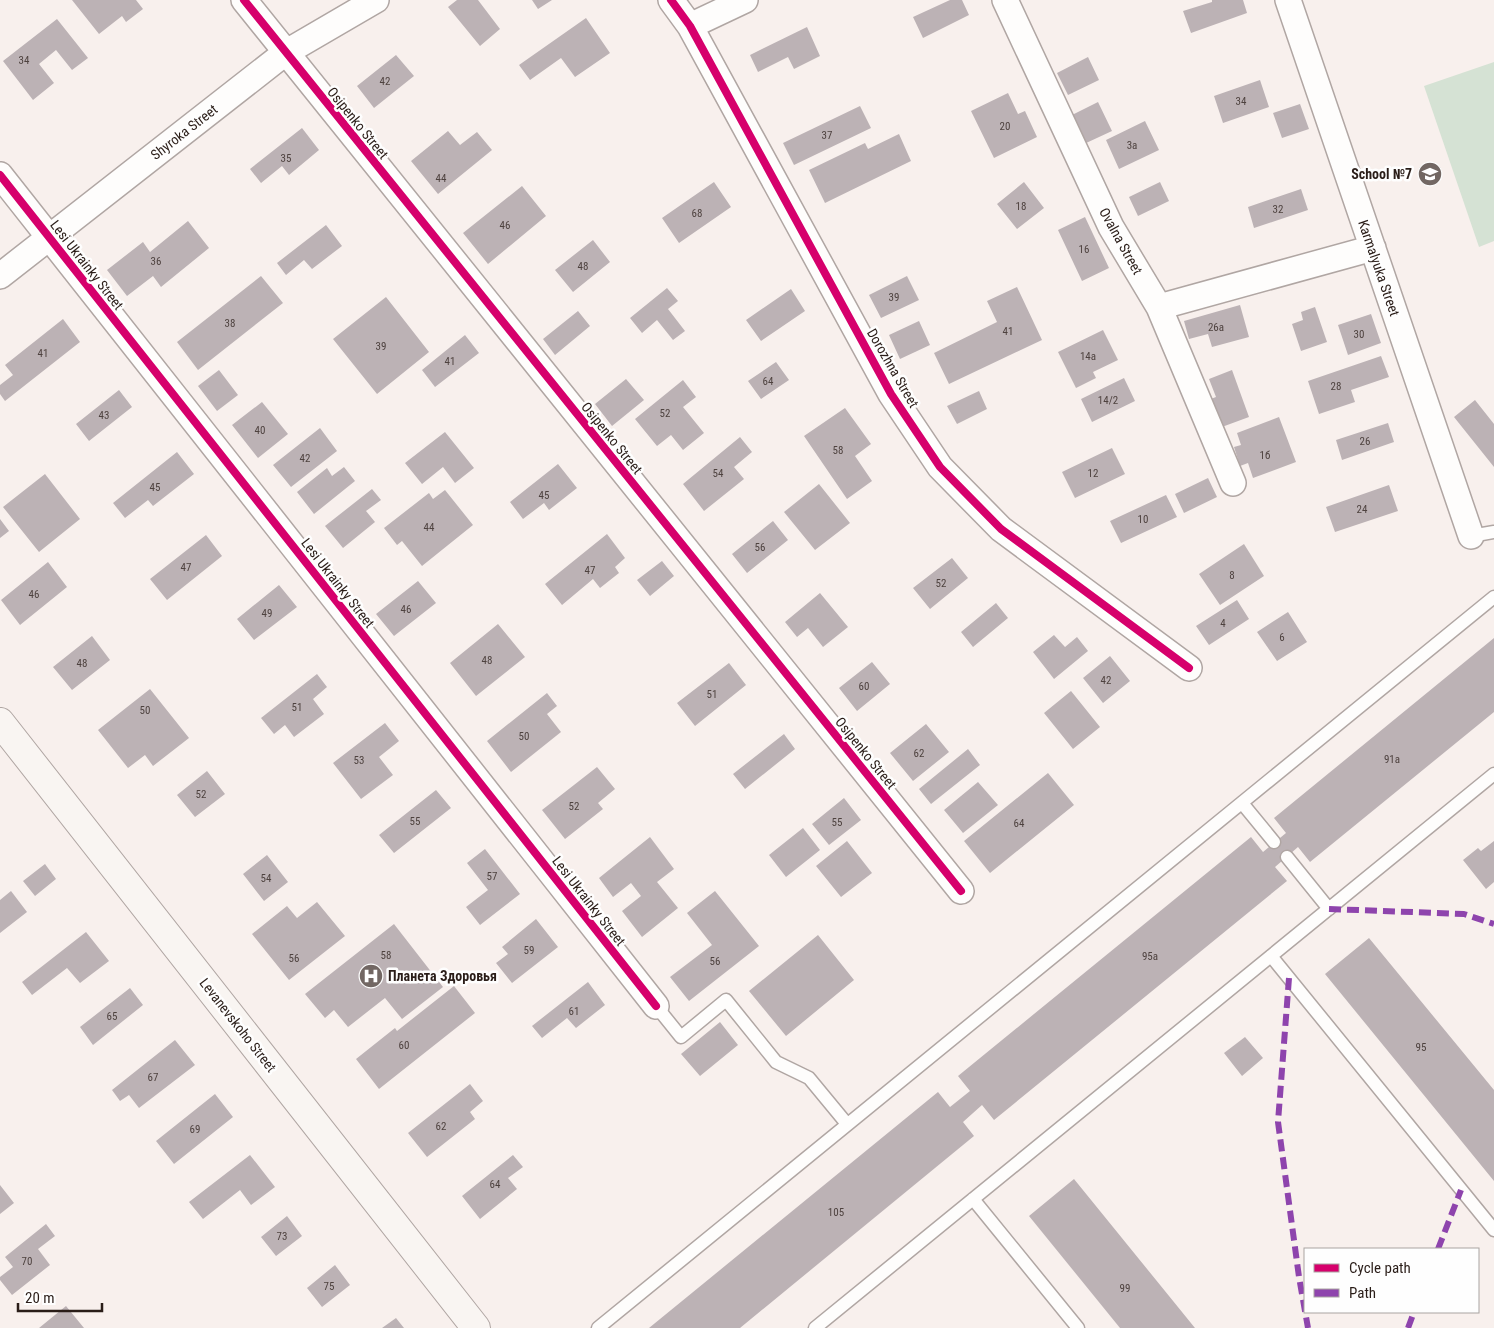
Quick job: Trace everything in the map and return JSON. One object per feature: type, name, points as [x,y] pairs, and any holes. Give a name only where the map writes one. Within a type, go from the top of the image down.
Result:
[{"type":"street","name":"Osipenko Street","points":[[244,0],[961,891]]},
{"type":"street","name":"Shyroka Street","points":[[0,276],[285,53],[376,0]]},
{"type":"street","name":"Dorozhna Street","points":[[671,0],[690,26],[891,394],[940,466],[1001,529],[1189,668]]},
{"type":"street","points":[[690,26],[744,0]]},
{"type":"street","name":"Ovalna Street","points":[[1005,0],[1111,227],[1158,307],[1232,483]]},
{"type":"street","name":"Karmalyuka Street","points":[[1288,0],[1373,248],[1483,534]]},
{"type":"street","name":"Lesi Ukrainky Street","points":[[0,174],[656,1006]]},
{"type":"street","points":[[1158,307],[1373,248]]},
{"type":"street","name":"Levanevskoho Street","points":[[0,722],[476,1328]]},
{"type":"lane","points":[[598,1328],[1494,597]]},
{"type":"lane","points":[[815,1328],[1494,774]]},
{"type":"lane","points":[[1242,802],[1274,842]]},
{"type":"lane","points":[[1287,857],[1328,908]]},
{"type":"lane","points":[[1271,956],[1494,1230]]},
{"type":"lane","points":[[656,1006],[681,1037],[726,1000],[776,1062],[809,1078],[847,1124]]},
{"type":"lane","points":[[973,1199],[1078,1328]]},
{"type":"green space","points":[[1494,62],[1494,241],[1479,247],[1424,86]]},
{"type":"building","points":[[72,0],[136,0],[143,9],[126,22],[122,16],[99,34]]},
{"type":"building","points":[[457,0],[478,0],[500,29],[480,46],[448,7]]},
{"type":"building","points":[[532,0],[552,0],[538,9]]},
{"type":"building","points":[[950,0],[962,0],[969,15],[923,38],[913,17]]},
{"type":"building","points":[[1212,0],[1243,0],[1247,13],[1191,33],[1183,11],[1212,2]]},
{"type":"building","points":[[586,18],[610,53],[575,77],[561,58],[530,80],[519,65]]},
{"type":"building","points":[[57,19],[88,58],[72,70],[56,50],[39,64],[54,83],[33,100],[3,61]]},
{"type":"building","points":[[807,27],[820,56],[794,69],[788,57],[758,72],[750,55]]},
{"type":"building","points":[[396,55],[414,76],[374,108],[357,86]]},
{"type":"building","points":[[1088,57],[1099,80],[1068,95],[1057,73]]},
{"type":"building","points":[[1260,80],[1269,107],[1223,123],[1214,96]]},
{"type":"building","points":[[1008,93],[1018,114],[1025,111],[1037,137],[994,158],[971,111]]},
{"type":"building","points":[[1098,102],[1112,131],[1084,144],[1070,116]]},
{"type":"building","points":[[1300,104],[1309,129],[1282,138],[1273,113]]},
{"type":"building","points":[[860,106],[871,128],[794,165],[783,143]]},
{"type":"building","points":[[1145,121],[1159,150],[1119,169],[1106,140]]},
{"type":"building","points":[[302,128],[319,150],[289,175],[282,166],[261,183],[250,169]]},
{"type":"building","points":[[448,131],[460,145],[477,132],[492,150],[438,194],[411,161]]},
{"type":"building","points":[[899,134],[911,161],[825,203],[809,170],[865,143],[868,149]]},
{"type":"building","points":[[714,182],[731,207],[679,243],[662,218]]},
{"type":"building","points":[[1024,182],[1044,208],[1017,229],[997,204]]},
{"type":"building","points":[[1160,182],[1169,201],[1138,216],[1129,197]]},
{"type":"building","points":[[522,186],[546,216],[488,264],[463,233]]},
{"type":"building","points":[[1301,189],[1308,210],[1254,228],[1248,207]]},
{"type":"building","points":[[1085,217],[1109,268],[1082,281],[1058,230]]},
{"type":"building","points":[[188,221],[209,248],[161,287],[153,276],[127,296],[107,270],[143,242],[150,252]]},
{"type":"building","points":[[326,225],[342,246],[312,269],[304,260],[286,275],[277,263]]},
{"type":"building","points":[[593,240],[610,262],[573,292],[555,270]]},
{"type":"building","points":[[261,276],[283,303],[198,370],[177,342]]},
{"type":"building","points":[[907,276],[919,300],[881,318],[869,295]]},
{"type":"building","points":[[1017,287],[1042,340],[949,384],[934,353],[997,322],[987,301]]},
{"type":"building","points":[[667,288],[678,301],[668,309],[685,331],[673,340],[657,320],[642,333],[630,318]]},
{"type":"building","points":[[791,289],[805,311],[761,341],[746,320]]},
{"type":"building","points":[[386,297],[429,352],[377,394],[333,339]]},
{"type":"building","points":[[1240,305],[1249,337],[1212,347],[1208,334],[1189,339],[1184,321]]},
{"type":"building","points":[[1315,307],[1327,342],[1301,351],[1292,324],[1303,320],[1301,312]]},
{"type":"building","points":[[578,311],[590,326],[555,355],[543,339]]},
{"type":"building","points":[[1371,314],[1381,343],[1348,355],[1338,325]]},
{"type":"building","points":[[63,319],[80,342],[5,401],[0,394],[0,385],[13,375],[5,365]]},
{"type":"building","points":[[919,321],[930,345],[900,359],[889,335]]},
{"type":"building","points":[[1103,330],[1118,360],[1093,372],[1096,378],[1076,388],[1058,352]]},
{"type":"building","points":[[465,335],[479,353],[435,387],[422,370]]},
{"type":"building","points":[[1381,356],[1389,377],[1351,390],[1355,402],[1319,414],[1308,381]]},
{"type":"building","points":[[776,362],[789,380],[761,399],[748,381]]},
{"type":"building","points":[[219,370],[238,395],[217,411],[198,386]]},
{"type":"building","points":[[1232,370],[1249,417],[1211,431],[1200,403],[1216,397],[1209,379]]},
{"type":"building","points":[[1124,378],[1135,401],[1092,422],[1081,399]]},
{"type":"building","points":[[626,379],[644,400],[612,426],[595,404]]},
{"type":"building","points":[[683,380],[696,397],[683,407],[704,433],[683,450],[671,435],[657,446],[635,419]]},
{"type":"building","points":[[119,390],[132,407],[89,441],[76,424]]},
{"type":"building","points":[[979,391],[987,409],[957,424],[947,406]]},
{"type":"building","points":[[1475,400],[1494,424],[1494,467],[1454,417]]},
{"type":"building","points":[[262,402],[288,434],[258,458],[232,425]]},
{"type":"building","points":[[845,408],[871,444],[855,456],[872,481],[847,499],[804,436]]},
{"type":"building","points":[[1279,417],[1296,462],[1253,478],[1248,463],[1240,466],[1234,447],[1241,445],[1237,433]]},
{"type":"building","points":[[1388,423],[1394,442],[1342,460],[1336,440]]},
{"type":"building","points":[[320,428],[337,451],[291,487],[273,465]]},
{"type":"building","points":[[445,432],[474,468],[455,483],[443,467],[422,484],[405,463]]},
{"type":"building","points":[[740,437],[752,452],[734,467],[744,479],[704,511],[683,484]]},
{"type":"building","points":[[1112,448],[1125,474],[1075,498],[1062,472]]},
{"type":"building","points":[[177,452],[194,474],[153,506],[148,500],[125,518],[113,503]]},
{"type":"building","points":[[558,464],[577,488],[549,510],[544,503],[523,519],[510,502]]},
{"type":"building","points":[[344,467],[355,481],[314,514],[297,492],[327,468],[332,476]]},
{"type":"building","points":[[45,474],[80,519],[39,552],[3,507]]},
{"type":"building","points":[[1208,478],[1217,497],[1184,513],[1175,494]]},
{"type":"building","points":[[819,484],[850,523],[815,550],[784,512]]},
{"type":"building","points":[[1389,485],[1398,511],[1335,532],[1326,507]]},
{"type":"building","points":[[372,489],[381,500],[366,511],[375,522],[343,548],[325,526]]},
{"type":"building","points":[[445,490],[473,525],[422,566],[402,541],[397,545],[384,528],[429,493],[433,499]]},
{"type":"building","points":[[1166,495],[1177,517],[1121,543],[1110,521]]},
{"type":"building","points":[[0,519],[9,531],[0,538]]},
{"type":"building","points":[[773,521],[788,540],[747,573],[732,554]]},
{"type":"building","points":[[607,534],[625,558],[615,567],[619,573],[600,588],[593,579],[562,605],[545,584]]},
{"type":"building","points":[[206,535],[222,556],[167,600],[150,579]]},
{"type":"building","points":[[1244,544],[1264,576],[1220,605],[1199,574]]},
{"type":"building","points":[[952,558],[968,578],[930,609],[913,588]]},
{"type":"building","points":[[662,561],[674,576],[650,596],[637,580]]},
{"type":"building","points":[[48,562],[67,587],[20,625],[1,600]]},
{"type":"building","points":[[418,581],[436,603],[394,636],[376,614]]},
{"type":"building","points":[[279,585],[297,607],[254,640],[237,619]]},
{"type":"building","points":[[820,593],[848,627],[823,647],[808,628],[797,637],[785,622]]},
{"type":"building","points":[[1237,600],[1249,619],[1209,645],[1196,626]]},
{"type":"building","points":[[996,603],[1008,618],[973,647],[961,632]]},
{"type":"building","points":[[1288,612],[1307,642],[1277,661],[1257,632]]},
{"type":"building","points":[[498,624],[525,657],[476,696],[450,663]]},
{"type":"building","points":[[1054,635],[1065,647],[1077,637],[1088,651],[1054,679],[1033,652]]},
{"type":"building","points":[[92,636],[110,660],[72,690],[53,667]]},
{"type":"building","points":[[1494,638],[1494,712],[1310,862],[1298,847],[1275,867],[1287,881],[994,1120],[982,1105],[963,1122],[974,1136],[740,1328],[649,1328],[938,1092],[950,1107],[970,1091],[958,1076],[1251,837],[1263,852],[1286,833],[1274,818]]},
{"type":"building","points":[[1110,656],[1130,681],[1103,703],[1083,678]]},
{"type":"building","points":[[872,662],[890,684],[857,711],[839,688]]},
{"type":"building","points":[[729,663],[746,685],[695,726],[677,703]]},
{"type":"building","points":[[317,674],[327,687],[313,699],[324,714],[294,737],[285,725],[274,734],[261,718]]},
{"type":"building","points":[[150,689],[189,738],[153,766],[145,755],[128,768],[98,730]]},
{"type":"building","points":[[1071,691],[1100,727],[1073,749],[1044,713]]},
{"type":"building","points":[[547,693],[557,706],[547,714],[561,732],[511,772],[487,741]]},
{"type":"building","points":[[385,723],[399,741],[379,757],[393,775],[361,799],[333,763]]},
{"type":"building","points":[[926,724],[949,752],[913,781],[890,753]]},
{"type":"building","points":[[784,734],[795,749],[745,789],[733,774]]},
{"type":"building","points":[[968,749],[980,765],[931,804],[919,789]]},
{"type":"building","points":[[597,767],[615,789],[598,803],[603,809],[565,839],[542,810]]},
{"type":"building","points":[[207,771],[225,794],[195,817],[177,795]]},
{"type":"building","points":[[1048,773],[1074,805],[990,873],[964,841]]},
{"type":"building","points":[[978,782],[998,805],[963,833],[944,810]]},
{"type":"building","points":[[436,790],[451,808],[394,853],[379,835]]},
{"type":"building","points":[[844,798],[861,820],[829,845],[812,824]]},
{"type":"building","points":[[803,828],[820,850],[786,877],[769,855]]},
{"type":"building","points":[[650,837],[674,869],[657,882],[678,908],[642,937],[622,911],[641,896],[631,883],[613,897],[599,878]]},
{"type":"building","points":[[847,841],[872,873],[841,897],[816,866]]},
{"type":"building","points":[[1494,841],[1494,882],[1486,889],[1463,860],[1478,848],[1481,851]]},
{"type":"building","points":[[485,849],[520,894],[480,925],[466,907],[488,890],[467,863]]},
{"type":"building","points":[[267,855],[288,882],[264,901],[243,874]]},
{"type":"building","points":[[45,864],[56,879],[35,896],[23,881]]},
{"type":"building","points":[[11,891],[27,912],[0,933],[0,900]]},
{"type":"building","points":[[715,891],[759,946],[689,1001],[670,977],[712,945],[687,913]]},
{"type":"building","points":[[317,902],[345,936],[289,980],[252,934],[287,906],[297,918]]},
{"type":"building","points":[[536,919],[558,947],[512,983],[496,963],[508,954],[502,947]]},
{"type":"building","points":[[394,924],[443,987],[402,1019],[385,998],[348,1027],[334,1010],[325,1018],[305,994]]},
{"type":"building","points":[[86,932],[109,961],[80,983],[67,968],[32,995],[22,982]]},
{"type":"building","points":[[818,935],[854,980],[786,1036],[749,991]]},
{"type":"building","points":[[1369,938],[1494,1090],[1494,1181],[1325,974]]},
{"type":"building","points":[[588,982],[605,1005],[576,1028],[567,1018],[542,1038],[532,1026]]},
{"type":"building","points":[[454,986],[475,1013],[379,1089],[356,1059],[395,1028],[397,1031]]},
{"type":"building","points":[[130,988],[143,1005],[93,1045],[80,1027]]},
{"type":"building","points":[[720,1022],[738,1045],[700,1076],[681,1054]]},
{"type":"building","points":[[1245,1037],[1263,1058],[1242,1076],[1224,1053]]},
{"type":"building","points":[[175,1040],[195,1065],[139,1108],[129,1095],[120,1101],[112,1090]]},
{"type":"building","points":[[470,1084],[483,1101],[470,1112],[475,1119],[427,1157],[408,1133]]},
{"type":"building","points":[[215,1094],[233,1117],[174,1164],[156,1141]]},
{"type":"building","points":[[250,1155],[275,1187],[251,1205],[240,1190],[203,1219],[189,1202]]},
{"type":"building","points":[[513,1155],[523,1167],[508,1178],[517,1189],[480,1219],[462,1196]]},
{"type":"building","points":[[1074,1179],[1195,1328],[1120,1328],[1029,1216]]},
{"type":"building","points":[[0,1185],[14,1203],[0,1214]]},
{"type":"building","points":[[287,1216],[302,1236],[276,1256],[261,1237]]},
{"type":"building","points":[[46,1224],[55,1236],[38,1249],[50,1265],[12,1295],[0,1280],[0,1277],[13,1267],[5,1257]]},
{"type":"building","points":[[335,1265],[350,1285],[322,1307],[307,1288]]},
{"type":"building","points":[[66,1306],[84,1328],[39,1328]]},
{"type":"building","points":[[396,1318],[404,1328],[382,1328]]},
{"type":"marked path","points":[[1329,909],[1464,914],[1494,924]]},
{"type":"marked path","points":[[1289,978],[1278,1122],[1304,1305]]},
{"type":"marked path","points":[[1438,1248],[1461,1190]]},
{"type":"marked path","points":[[1305,1313],[1308,1328]]},
{"type":"marked path","points":[[1408,1328],[1414,1313]]},
{"type":"cycle path","points":[[244,0],[961,891]]},
{"type":"cycle path","points":[[671,0],[690,26],[891,394],[940,467],[1001,529],[1189,668]]},
{"type":"cycle path","points":[[0,175],[656,1006]]},
{"type":"place","name":"School №7","points":[[1430,174]]},
{"type":"place","name":"Планета Здоровья","points":[[371,976]]}]
